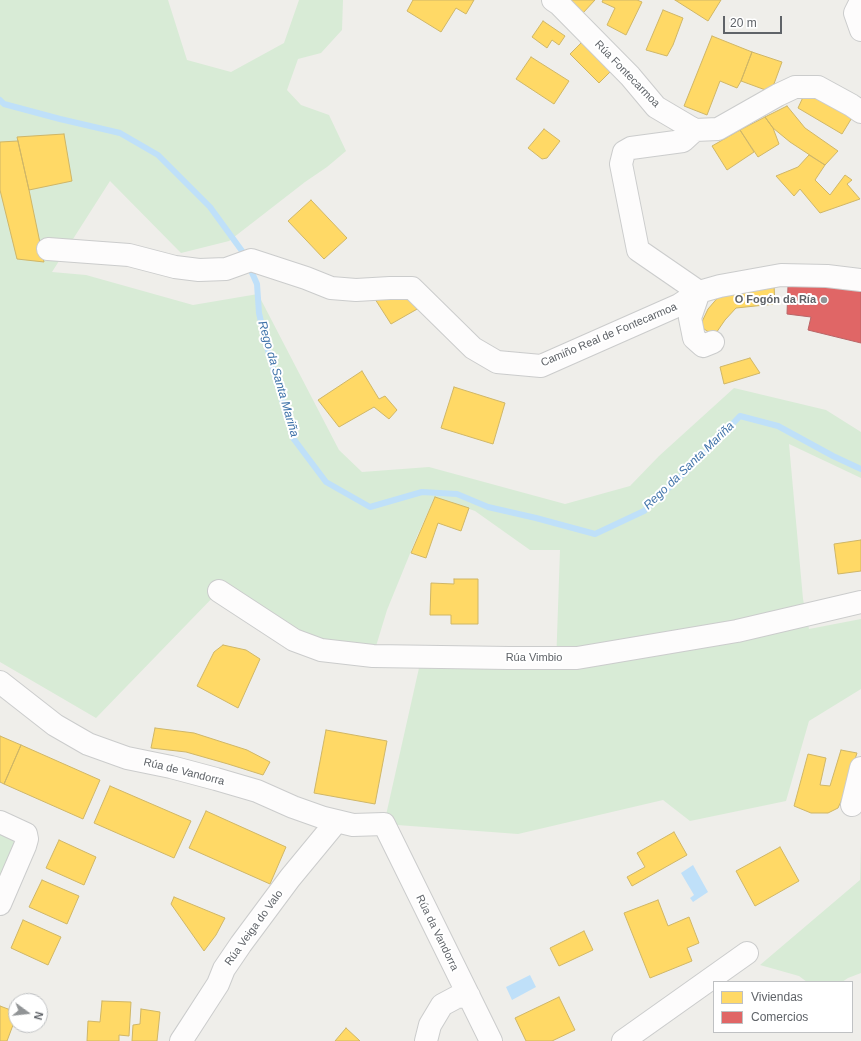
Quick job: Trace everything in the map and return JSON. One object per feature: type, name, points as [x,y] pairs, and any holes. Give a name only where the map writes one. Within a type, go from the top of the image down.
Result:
[{"type":"street","name":"Rúa Fontecarmoa","points":[[553,0],[559,4],[630,76],[656,107],[695,130]]},
{"type":"street","points":[[861,1],[855,13],[861,30]]},
{"type":"street","points":[[713,342],[703,346],[694,338],[690,318],[699,292],[638,250],[621,164],[624,152],[631,148],[683,140],[695,130],[718,129],[778,94],[795,87],[818,87],[861,112]]},
{"type":"street","name":"Camiño Real de Fontecarmoa","points":[[48,249],[129,255],[175,267],[199,270],[226,269],[252,260],[331,288],[356,290],[412,288],[473,348],[497,362],[541,366],[679,305],[699,292],[720,286],[781,275],[827,276],[861,280]]},
{"type":"street","name":"Rúa Vimbio","points":[[218,591],[294,640],[321,650],[373,656],[578,658],[737,631],[861,602]]},
{"type":"street","name":"Rúa de Vandorra","points":[[0,682],[55,725],[88,744],[127,758],[171,767],[257,791],[293,807],[324,818],[353,825],[384,824]]},
{"type":"street","points":[[852,805],[861,768]]},
{"type":"street","name":"Rúa Veiga do Valo","points":[[181,1041],[218,984],[224,969],[232,957],[290,878],[337,821]]},
{"type":"street","points":[[0,822],[26,834],[27,838],[0,904]]},
{"type":"street","name":"Rúa da Vandorra","points":[[384,824],[490,1041]]},
{"type":"street","points":[[624,1041],[747,953]]},
{"type":"street","points":[[426,1041],[430,1025],[442,1005],[458,997],[469,996]]},
{"type":"green space","points":[[0,0],[168,0],[187,60],[231,72],[284,43],[299,0],[343,0],[342,30],[321,53],[298,59],[287,90],[301,105],[329,115],[346,151],[229,241],[181,253],[110,181],[52,272],[86,275],[193,305],[258,294],[339,450],[362,472],[429,467],[565,504],[630,486],[659,456],[734,388],[826,410],[861,432],[861,478],[789,444],[803,599],[809,629],[861,619],[861,689],[809,721],[786,801],[690,821],[663,800],[518,834],[384,824],[419,668],[556,665],[560,550],[530,550],[475,511],[435,497],[387,610],[373,656],[321,650],[219,591],[96,718],[0,662]]},
{"type":"green space","points":[[0,823],[26,834],[0,897]]},
{"type":"green space","points":[[861,845],[861,973],[844,981],[806,981],[799,976],[760,965],[860,880]]},
{"type":"water","points":[[693,865],[708,892],[693,902],[690,898],[694,895],[681,873]]},
{"type":"water","points":[[530,975],[536,987],[512,1000],[506,987]]},
{"type":"building: Viviendas","points":[[413,0],[474,0],[466,14],[456,8],[441,32],[407,11]]},
{"type":"building: Viviendas","points":[[568,0],[595,0],[583,13]]},
{"type":"building: Viviendas","points":[[603,0],[637,0],[642,2],[626,35],[607,25],[615,8],[602,2]]},
{"type":"building: Viviendas","points":[[675,0],[721,0],[708,21]]},
{"type":"building: Viviendas","points":[[663,10],[683,18],[673,45],[667,56],[646,50]]},
{"type":"building: Viviendas","points":[[543,21],[565,36],[559,45],[552,40],[547,48],[532,37]]},
{"type":"building: Viviendas","points":[[712,36],[752,52],[737,88],[720,81],[707,115],[684,106]]},
{"type":"building: Viviendas","points":[[585,39],[614,68],[599,83],[570,54]]},
{"type":"building: Viviendas","points":[[752,52],[782,62],[771,92],[741,81]]},
{"type":"building: Viviendas","points":[[531,57],[569,81],[554,104],[516,79]]},
{"type":"building: Viviendas","points":[[817,94],[853,116],[842,134],[798,108],[804,95]]},
{"type":"building: Viviendas","points":[[787,106],[805,128],[838,151],[825,165],[790,142],[773,128],[765,117]]},
{"type":"building: Viviendas","points":[[765,117],[773,128],[779,144],[758,157],[740,130]]},
{"type":"building: Viviendas","points":[[544,129],[560,141],[547,158],[542,159],[528,148]]},
{"type":"building: Viviendas","points":[[740,130],[754,152],[727,170],[712,146]]},
{"type":"building: Viviendas","points":[[64,134],[72,181],[29,190],[17,137]]},
{"type":"building: Viviendas","points":[[18,141],[44,262],[17,259],[0,190],[0,142]]},
{"type":"building: Viviendas","points":[[809,155],[825,165],[815,180],[830,195],[845,175],[852,180],[847,184],[860,199],[820,213],[800,189],[794,196],[776,176],[798,167]]},
{"type":"building: Viviendas","points":[[311,200],[347,238],[324,259],[288,221]]},
{"type":"building: Viviendas","points":[[774,285],[775,304],[736,308],[725,320],[714,336],[700,326],[708,309],[720,295]]},
{"type":"building: Viviendas","points":[[401,297],[416,302],[419,308],[391,324],[375,299]]},
{"type":"building: Viviendas","points":[[750,358],[760,373],[724,384],[720,367]]},
{"type":"building: Viviendas","points":[[362,371],[379,399],[385,396],[397,410],[389,419],[374,407],[339,427],[318,400]]},
{"type":"building: Viviendas","points":[[454,387],[505,403],[493,444],[441,428]]},
{"type":"building: Viviendas","points":[[435,497],[469,508],[461,531],[438,523],[426,558],[411,553]]},
{"type":"building: Viviendas","points":[[861,540],[861,571],[838,574],[834,544]]},
{"type":"building: Viviendas","points":[[454,579],[478,579],[478,624],[451,624],[451,615],[430,615],[431,583],[454,584]]},
{"type":"building: Viviendas","points":[[223,645],[246,650],[260,659],[238,708],[197,686],[214,652]]},
{"type":"building: Viviendas","points":[[155,728],[194,733],[247,750],[270,762],[263,775],[186,752],[151,748]]},
{"type":"building: Viviendas","points":[[326,730],[387,741],[375,804],[314,793]]},
{"type":"building: Viviendas","points":[[0,736],[21,745],[4,784],[0,782]]},
{"type":"building: Viviendas","points":[[21,745],[100,780],[83,819],[4,784]]},
{"type":"building: Viviendas","points":[[841,750],[857,753],[838,808],[828,813],[811,813],[794,806],[808,754],[826,758],[820,785],[830,786]]},
{"type":"building: Viviendas","points":[[110,786],[191,821],[174,858],[94,823]]},
{"type":"building: Viviendas","points":[[206,811],[286,847],[270,884],[189,848]]},
{"type":"building: Viviendas","points":[[674,832],[687,855],[632,886],[627,877],[645,867],[637,853]]},
{"type":"building: Viviendas","points":[[59,840],[96,857],[84,885],[46,868]]},
{"type":"building: Viviendas","points":[[780,847],[799,881],[755,906],[736,871]]},
{"type":"building: Viviendas","points":[[42,880],[79,896],[67,924],[29,907]]},
{"type":"building: Viviendas","points":[[174,897],[225,918],[216,935],[204,951],[171,904]]},
{"type":"building: Viviendas","points":[[658,900],[668,926],[689,917],[699,943],[687,948],[692,961],[650,978],[624,913]]},
{"type":"building: Viviendas","points":[[23,920],[61,937],[48,965],[11,948]]},
{"type":"building: Viviendas","points":[[584,931],[593,950],[559,966],[550,948]]},
{"type":"building: Viviendas","points":[[559,997],[575,1030],[552,1041],[526,1041],[515,1018]]},
{"type":"building: Viviendas","points":[[102,1001],[131,1002],[129,1036],[119,1035],[119,1041],[87,1041],[88,1021],[100,1022]]},
{"type":"building: Viviendas","points":[[0,1006],[8,1009],[8,1033],[10,1033],[7,1041],[0,1041]]},
{"type":"building: Viviendas","points":[[141,1009],[160,1012],[157,1041],[132,1041],[133,1025],[140,1024]]},
{"type":"building: Viviendas","points":[[346,1028],[360,1041],[335,1041]]},
{"type":"building: Comercios","name":"O Fogón da Ría","points":[[788,286],[861,286],[861,343],[808,330],[811,317],[787,314]]},
{"type":"waterway","name":"Rego da Santa Mariña","points":[[0,100],[4,104],[120,133],[158,155],[210,207],[245,257]]},
{"type":"waterway","name":"Rego da Santa Mariña","points":[[249,266],[257,284],[259,313],[267,347],[293,438],[326,482],[370,507],[422,492],[457,494],[488,507],[595,534],[644,511],[694,464],[740,416],[778,426],[833,456],[861,469]]},
{"type":"place","name":"O Fogón da Ría","points":[[824,300]]}]
